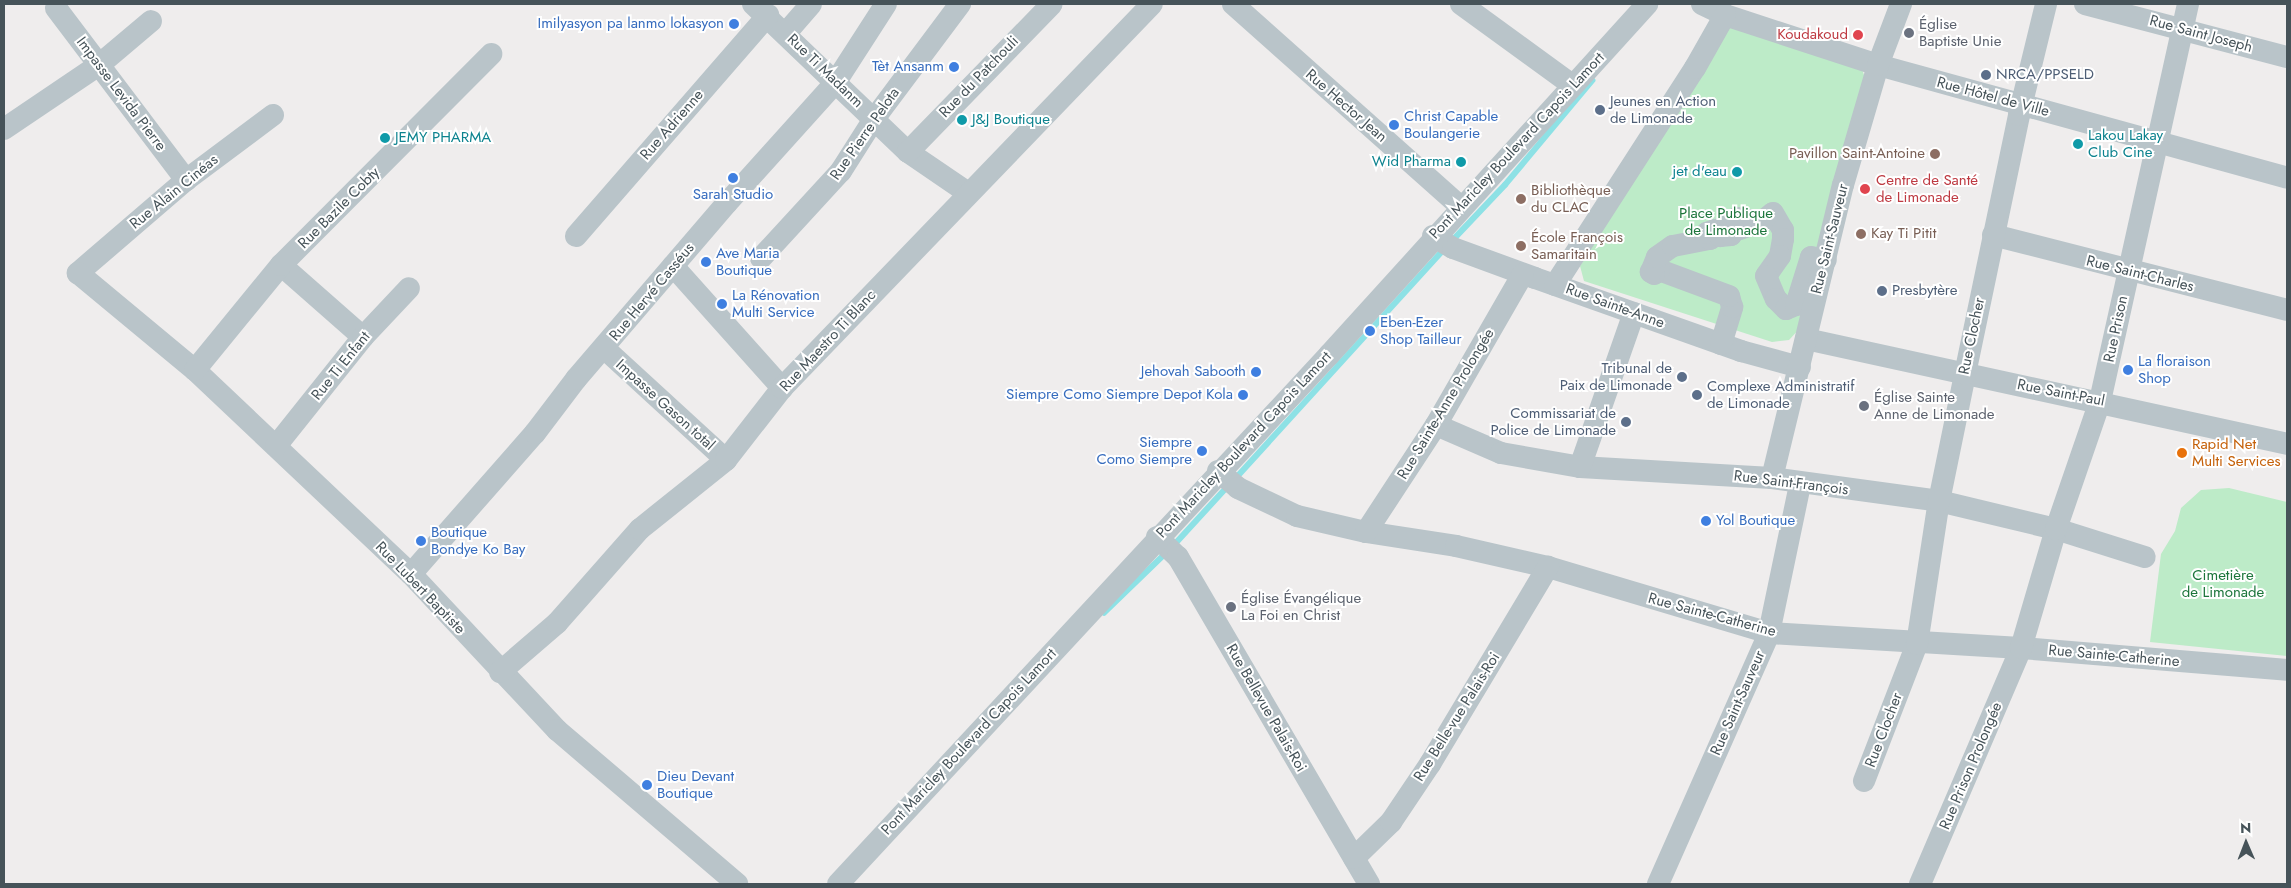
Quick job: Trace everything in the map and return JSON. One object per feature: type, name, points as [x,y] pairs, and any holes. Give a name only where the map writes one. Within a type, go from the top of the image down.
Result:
[{"type":"street","points":[[786,34],[811,4]]},
{"type":"street","name":"Rue Hervé Casséus","points":[[411,574],[605,349],[673,266],[835,83],[886,4]]},
{"type":"street","name":"Rue Pierre Pelota","points":[[762,258],[841,171],[874,119],[960,4]]},
{"type":"street","name":"Rue du Patchouli","points":[[908,152],[1052,4]]},
{"type":"street","name":"Rue Maestro Ti Blanc","points":[[500,672],[557,623],[640,529],[726,460],[782,388],[1152,4]]},
{"type":"street","name":"Rue Hector Jean","points":[[1233,4],[1461,207]]},
{"type":"street","points":[[1461,4],[1572,86]]},
{"type":"street","name":"Pont Maricley Boulevard Capois Lamort","points":[[838,884],[1166,546],[1228,479],[1329,355],[1443,242],[1461,207],[1647,4]]},
{"type":"street","name":"Rue Hôtel de Ville","points":[[1702,4],[1722,20],[1878,65],[2020,109],[2158,141],[2287,178]]},
{"type":"street","name":"Rue Saint-Sauveur","points":[[1772,478],[1826,260],[1878,65],[1901,4]]},
{"type":"street","name":"Rue Clocher","points":[[1864,781],[1917,644],[1939,501],[1964,374],[2020,109],[2046,4]]},
{"type":"street","name":"Rue Saint Joseph","points":[[2085,4],[2287,57]]},
{"type":"street","name":"Rue Prison","points":[[2021,648],[2056,529],[2100,401],[2188,4]]},
{"type":"street","name":"Impasse Levida Pierre","points":[[56,8],[186,180]]},
{"type":"street","name":"Rue Ti Madanm","points":[[761,9],[908,152],[968,193]]},
{"type":"street","name":"Rue Adrienne","points":[[576,236],[761,9]]},
{"type":"street","points":[[1555,285],[1722,20]]},
{"type":"street","points":[[4,128],[99,65],[152,21]]},
{"type":"street","name":"Rue Bazile Cobty","points":[[195,370],[281,265],[491,54]]},
{"type":"street","name":"Rue Alain Cinéas","points":[[78,273],[186,180],[273,115]]},
{"type":"street","points":[[1721,344],[1732,308],[1729,296],[1659,270],[1654,274],[1651,272],[1657,257],[1673,246],[1710,239],[1707,233],[1715,230],[1720,236],[1731,235],[1728,222],[1737,218],[1740,229],[1751,225],[1750,220],[1764,220],[1774,213],[1783,230],[1783,239],[1780,256],[1766,276],[1776,299],[1786,309],[1796,305],[1811,258],[1826,260]]},
{"type":"street","name":"Rue Saint-Charles","points":[[1993,235],[2128,272],[2287,310]]},
{"type":"street","name":"Rue Sainte-Anne","points":[[1443,242],[1523,274],[1721,344],[1800,368]]},
{"type":"street","points":[[281,265],[363,338]]},
{"type":"street","points":[[673,266],[782,388]]},
{"type":"street","name":"Rue Lubert Baptiste","points":[[78,273],[195,370],[411,574],[500,672],[557,730],[737,884]]},
{"type":"street","name":"Rue Sainte-Anne Prolongée","points":[[1366,532],[1436,425],[1523,274]]},
{"type":"street","name":"Rue Ti Enfant","points":[[276,446],[363,338],[409,288]]},
{"type":"street","points":[[1580,467],[1634,313]]},
{"type":"street","name":"Rue Saint-Paul","points":[[1806,339],[1964,374],[2100,401],[2287,444]]},
{"type":"street","name":"Impasse Gason total","points":[[605,349],[726,460]]},
{"type":"street","name":"Rue Saint-François","points":[[1436,425],[1501,452],[1580,467],[1772,478],[1800,484],[1939,501],[2056,529],[2145,557]]},
{"type":"street","name":"Rue Sainte-Catherine","points":[[1228,479],[1297,516],[1366,532],[1456,546],[1548,567],[1769,633],[1917,644],[2021,648],[2287,670]]},
{"type":"street","name":"Rue Saint-Sauveur","points":[[1658,884],[1769,633],[1800,484]]},
{"type":"street","name":"Rue Bellevue Palais-Roi","points":[[1166,546],[1369,884]]},
{"type":"street","name":"Rue Belle-vue Palais-Roi","points":[[1354,858],[1391,822],[1430,764],[1548,567]]},
{"type":"street","name":"Rue Prison Prolongée","points":[[1920,884],[2021,648]]},
{"type":"green space","name":"Place Publique de Limonade","points":[[1731,25],[1862,69],[1865,78],[1802,326],[1789,340],[1772,342],[1584,281],[1580,266]]},
{"type":"green space","name":"Cimetière de Limonade","points":[[2229,488],[2287,502],[2287,656],[2150,642],[2161,554],[2175,531],[2181,508],[2201,490]]},
{"type":"waterway","points":[[1452,241],[1505,185],[1592,81]]},
{"type":"waterway","points":[[1235,479],[1444,249]]},
{"type":"waterway","points":[[1174,545],[1228,486]]},
{"type":"waterway","points":[[1104,613],[1167,552]]},
{"type":"place","name":"Imilyasyon pa lanmo lokasyon","points":[[734,24]]},
{"type":"place","name":"Église Baptiste Unie","points":[[1909,33]]},
{"type":"place","name":"Koudakoud","points":[[1858,35]]},
{"type":"place","name":"Tèt Ansanm","points":[[954,67]]},
{"type":"place","name":"NRCA/PPSELD","points":[[1986,75]]},
{"type":"place","name":"Jeunes en Action de Limonade","points":[[1600,110]]},
{"type":"place","name":"J&J Boutique","points":[[962,120]]},
{"type":"place","name":"Christ Capable Boulangerie","points":[[1394,125]]},
{"type":"place","name":"JEMY PHARMA","points":[[385,138]]},
{"type":"place","name":"Lakou Lakay Club Cine","points":[[2078,144]]},
{"type":"place","name":"Pavillon Saint-Antoine","points":[[1935,154]]},
{"type":"place","name":"Wid Pharma","points":[[1461,162]]},
{"type":"place","name":"jet d'eau","points":[[1737,172]]},
{"type":"place","name":"Sarah Studio","points":[[733,178]]},
{"type":"place","name":"Centre de Santé de Limonade","points":[[1865,189]]},
{"type":"place","name":"Bibliothèque du CLAC","points":[[1521,199]]},
{"type":"place","name":"Kay Ti Pitit","points":[[1861,234]]},
{"type":"place","name":"École François Samaritain","points":[[1521,246]]},
{"type":"place","name":"Ave Maria Boutique","points":[[706,262]]},
{"type":"place","name":"Presbytère","points":[[1882,291]]},
{"type":"place","name":"La Rénovation Multi Service","points":[[722,304]]},
{"type":"place","name":"Eben-Ezer Shop Tailleur","points":[[1370,331]]},
{"type":"place","name":"La floraison Shop","points":[[2128,370]]},
{"type":"place","name":"Jehovah Sabooth","points":[[1256,372]]},
{"type":"place","name":"Tribunal de Paix de Limonade","points":[[1682,377]]},
{"type":"place","name":"Siempre Como Siempre Depot Kola","points":[[1243,395]]},
{"type":"place","name":"Complexe Administratif de Limonade","points":[[1697,395]]},
{"type":"place","name":"Église Sainte Anne de Limonade","points":[[1864,406]]},
{"type":"place","name":"Commissariat de Police de Limonade","points":[[1626,422]]},
{"type":"place","name":"Siempre Como Siempre","points":[[1202,451]]},
{"type":"place","name":"Rapid Net Multi Services","points":[[2182,453]]},
{"type":"place","name":"Yol Boutique","points":[[1706,521]]},
{"type":"place","name":"Boutique Bondye Ko Bay","points":[[421,541]]},
{"type":"place","name":"Église Évangélique La Foi en Christ","points":[[1231,607]]},
{"type":"place","name":"Dieu Devant Boutique","points":[[647,785]]}]
